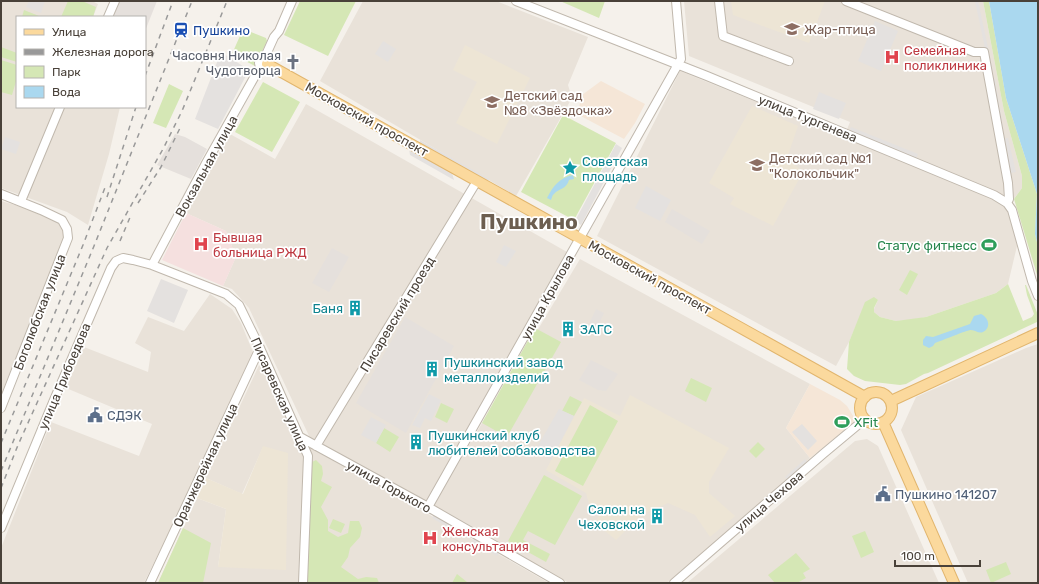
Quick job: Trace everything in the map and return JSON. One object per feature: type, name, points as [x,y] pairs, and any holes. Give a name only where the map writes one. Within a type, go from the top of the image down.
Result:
[{"type":"main road","name":"Московский проспект","points":[[264,62],[865,397]]},
{"type":"main road","points":[[891,401],[1038,333]]},
{"type":"main road","points":[[870,393],[882,393],[891,401],[891,413],[888,419],[877,424],[865,419],[860,408],[861,402],[870,393]]},
{"type":"main road","points":[[883,422],[954,583]]},
{"type":"street","points":[[108,16],[115,1]]},
{"type":"street","name":"Вокзальная улица","points":[[152,265],[205,165],[264,62],[274,37],[279,31],[292,1]]},
{"type":"street","name":"улица Тургенева","points":[[516,1],[677,65],[994,195],[1007,203]]},
{"type":"street","points":[[676,1],[681,59],[677,65]]},
{"type":"street","points":[[719,1],[723,36],[789,61]]},
{"type":"street","points":[[846,1],[974,52],[984,52],[1008,183],[1009,199],[1007,203],[1012,210],[1032,281],[1038,296]]},
{"type":"street","name":"улица Крылова","points":[[428,507],[677,65]]},
{"type":"street","points":[[1,194],[21,202],[60,108]]},
{"type":"street","name":"Писаревский проезд","points":[[316,446],[477,181]]},
{"type":"street","name":"Боголюбская улица","points":[[1,408],[68,238],[67,228],[62,220],[21,202]]},
{"type":"street","name":"улица Грибоедова","points":[[1,528],[111,268],[116,261],[122,258],[152,265]]},
{"type":"street","name":"Писаревская улица","points":[[152,265],[226,294],[239,305],[260,348],[308,456],[303,583]]},
{"type":"street","name":"Оранжерейная улица","points":[[150,583],[260,348]]},
{"type":"street","name":"улица Чехова","points":[[674,583],[865,419]]},
{"type":"street","name":"улица Горького","points":[[300,437],[428,507],[560,583]]},
{"type":"shaded area","points":[[1,1],[92,1],[98,4],[93,16],[16,16],[16,108],[120,108],[109,154],[88,225],[67,212],[1,188]]},
{"type":"shaded area","points":[[29,1],[45,1],[41,13],[26,7]]},
{"type":"shaded area","points":[[120,1],[157,1],[146,28],[146,16],[113,16]]},
{"type":"shaded area","points":[[363,1],[496,1],[588,37],[568,85],[572,98],[516,196],[320,81]]},
{"type":"shaded area","points":[[684,1],[983,1],[1004,111],[1022,176],[1022,188],[1014,199],[1003,196],[846,132],[850,122],[689,56]]},
{"type":"shaded area","name":"Жар-птица","points":[[731,1],[825,1],[809,43],[733,15]]},
{"type":"shaded area","points":[[975,1],[978,1],[993,71],[990,72]]},
{"type":"shaded area","points":[[875,21],[898,31],[881,71],[858,61]]},
{"type":"shaded area","points":[[383,41],[396,49],[388,62],[375,54]]},
{"type":"shaded area","name":"Детский сад №8 «Звёздочка»","points":[[465,45],[530,78],[497,144],[456,123],[477,82],[453,70]]},
{"type":"shaded area","points":[[221,52],[249,70],[218,129],[195,119]]},
{"type":"shaded area","points":[[680,71],[1002,201],[1011,211],[1015,225],[1017,246],[1008,284],[996,293],[926,317],[911,320],[896,321],[880,317],[874,312],[878,300],[866,302],[849,342],[836,366],[597,236]]},
{"type":"shaded area","points":[[716,75],[831,122],[830,125],[714,78]]},
{"type":"shaded area","points":[[995,79],[1003,128],[1000,128],[992,80]]},
{"type":"shaded area","points":[[601,81],[645,104],[635,123],[624,139],[577,114],[582,95]]},
{"type":"shaded area","points":[[819,92],[846,103],[839,119],[813,109]]},
{"type":"shaded area","points":[[306,104],[567,252],[427,504],[310,438],[249,308],[232,289],[223,286],[236,257],[226,231],[186,213],[230,134],[275,159]]},
{"type":"shaded area","name":"Детский сад №1 \"Колокольчик\"","points":[[752,106],[798,126],[787,158],[803,172],[773,226],[730,204],[734,198],[709,183]]},
{"type":"shaded area","points":[[851,127],[918,154],[916,159],[849,132]]},
{"type":"shaded area","points":[[175,134],[185,137],[207,149],[191,179],[157,165]]},
{"type":"shaded area","points":[[5,137],[20,142],[16,154],[1,149]]},
{"type":"shaded area","points":[[1008,138],[1016,172],[1011,173],[1003,139]]},
{"type":"shaded area","points":[[420,140],[489,179],[487,183],[420,145]]},
{"type":"shaded area","points":[[616,144],[622,148],[581,225],[575,221]]},
{"type":"shaded area","points":[[409,149],[452,173],[454,180],[410,155]]},
{"type":"shaded area","points":[[646,186],[671,200],[660,221],[635,208]]},
{"type":"shaded area","points":[[1,201],[19,206],[63,224],[66,236],[1,394]]},
{"type":"shaded area","points":[[672,209],[710,231],[702,244],[665,222]]},
{"type":"shaded area","name":"Бывшая больница РЖД","points":[[186,213],[226,231],[236,257],[223,286],[162,260]]},
{"type":"shaded area","points":[[504,245],[516,251],[506,267],[496,262]]},
{"type":"shaded area","points":[[332,248],[349,257],[329,292],[312,283]]},
{"type":"shaded area","points":[[580,259],[810,384],[786,428],[810,458],[788,480],[667,583],[569,583],[432,507]]},
{"type":"shaded area","points":[[161,279],[188,290],[174,323],[147,311]]},
{"type":"shaded area","points":[[210,294],[232,309],[241,323],[255,357],[144,583],[1,583],[1,548],[51,422],[139,456],[152,424],[66,388],[84,347],[148,372],[151,352],[135,343],[148,317],[184,331]]},
{"type":"shaded area","points":[[596,309],[604,313],[595,332],[587,328]]},
{"type":"shaded area","name":"Пушкинский завод металлоизделий","points":[[405,317],[454,346],[406,433],[356,403]]},
{"type":"shaded area","points":[[1038,344],[1038,583],[968,583],[901,430],[916,397]]},
{"type":"shaded area","points":[[591,360],[618,374],[606,391],[598,390],[579,380]]},
{"type":"shaded area","points":[[261,361],[296,440],[549,583],[158,583],[197,498],[226,509],[218,567],[263,447],[242,494],[206,478]]},
{"type":"shaded area","points":[[810,384],[840,400],[847,406],[855,419],[852,424],[810,458],[786,428]]},
{"type":"shaded area","points":[[429,394],[441,400],[431,421],[425,418],[420,428],[412,425]]},
{"type":"shaded area","points":[[630,395],[729,448],[709,482],[709,493],[735,516],[710,537],[695,515],[668,503],[640,516],[616,540],[595,523],[601,512],[589,504],[586,493],[546,470],[584,398],[620,416]]},
{"type":"shaded area","points":[[559,409],[574,416],[551,460],[535,451]]},
{"type":"shaded area","points":[[371,417],[386,425],[376,443],[361,435]]},
{"type":"shaded area","points":[[802,424],[817,441],[808,450],[792,432]]},
{"type":"shaded area","points":[[867,439],[878,446],[939,583],[687,583],[855,441]]},
{"type":"shaded area","points":[[263,446],[288,453],[286,570],[218,567],[226,509],[197,498],[206,478],[243,494]]},
{"type":"shaded area","points":[[805,459],[808,463],[788,480],[785,477]]},
{"type":"shaded area","points":[[434,515],[460,530],[458,533],[432,518]]},
{"type":"shaded area","points":[[474,538],[499,552],[497,556],[472,542]]},
{"type":"green space","points":[[68,1],[82,1],[96,7],[93,16],[61,16]]},
{"type":"green space","points":[[300,1],[356,1],[328,56],[284,35]]},
{"type":"green space","points":[[560,1],[605,1],[599,18]]},
{"type":"green space","points":[[983,1],[989,1],[1006,98],[1037,194],[1035,234],[1038,246],[1038,278],[1014,199],[1022,188],[1022,176],[1004,111]]},
{"type":"green space","points":[[24,10],[39,16],[22,16]]},
{"type":"green space","points":[[243,29],[266,38],[267,41],[255,66],[232,54]]},
{"type":"green space","points":[[1,47],[16,53],[16,62],[1,57]]},
{"type":"green space","points":[[1,60],[16,65],[16,81],[12,95],[1,92]]},
{"type":"green space","points":[[263,82],[300,102],[272,152],[235,132]]},
{"type":"green space","points":[[169,84],[183,91],[166,128],[153,123]]},
{"type":"green space","name":"Советская площадь","points":[[563,115],[616,143],[574,220],[521,192]]},
{"type":"green space","points":[[910,270],[918,274],[907,295],[899,290]]},
{"type":"green space","points":[[1008,284],[1023,321],[1032,317],[1034,314],[1027,295],[1026,285],[1038,315],[1037,322],[924,374],[906,384],[900,385],[865,381],[854,376],[847,369],[849,342],[865,302],[874,297],[878,300],[874,308],[874,312],[880,317],[896,321],[926,317],[996,293]]},
{"type":"green space","points":[[535,328],[561,342],[507,437],[482,423]]},
{"type":"green space","points":[[691,378],[712,388],[706,402],[685,391]]},
{"type":"green space","points":[[570,396],[582,402],[574,416],[562,411]]},
{"type":"green space","points":[[441,403],[454,409],[447,423],[435,417]]},
{"type":"green space","points":[[590,405],[618,421],[583,486],[555,471]]},
{"type":"green space","points":[[384,428],[399,437],[390,452],[376,443]]},
{"type":"green space","points":[[758,442],[765,449],[756,458],[749,451]]},
{"type":"green space","points":[[316,460],[322,466],[323,474],[321,481],[332,487],[321,507],[328,520],[328,531],[338,537],[348,533],[350,521],[359,521],[362,528],[360,537],[350,548],[348,557],[341,567],[358,579],[366,577],[377,578],[379,583],[306,583],[310,463]]},
{"type":"green space","points":[[544,475],[582,496],[555,545],[528,531],[523,540],[550,554],[546,562],[508,541]]},
{"type":"green space","points":[[333,519],[345,524],[341,533],[329,528]]},
{"type":"green space","points":[[183,528],[211,543],[203,583],[158,583]]},
{"type":"green space","points":[[865,531],[874,552],[861,558],[852,536]]},
{"type":"green space","points":[[796,553],[810,569],[803,573],[806,578],[797,583],[775,583],[768,575]]},
{"type":"green space","points":[[1006,562],[1011,574],[991,583],[986,570]]},
{"type":"green space","points":[[457,574],[467,582],[467,583],[452,583]]},
{"type":"water","points":[[989,1],[1038,1],[1038,246],[1035,234],[1037,194],[1006,98]]},
{"type":"water","points":[[573,175],[574,179],[569,180],[566,186],[553,194],[551,200],[547,198],[560,180]]},
{"type":"water","points":[[981,314],[986,317],[988,322],[986,330],[983,332],[980,333],[969,330],[935,343],[929,348],[923,345],[923,340],[926,336],[933,337],[970,324],[974,316]]},
{"type":"railway","points":[[146,73],[173,1]]},
{"type":"railway","points":[[1,471],[94,246],[192,1]]},
{"type":"railway","points":[[1,488],[18,445],[107,248],[163,149],[182,111],[227,1]]},
{"type":"railway","points":[[107,197],[136,108]]},
{"type":"railway","points":[[138,203],[161,167],[181,126]]},
{"type":"railway","points":[[1,443],[83,245],[106,185]]},
{"type":"railway","points":[[120,241],[131,215]]},
{"type":"place","name":"Жар-птица","points":[[792,29]]},
{"type":"place","name":"Пушкино","points":[[181,30]]},
{"type":"place","name":"Семейная поликлиника","points":[[892,57]]},
{"type":"place","name":"Часовня Николая Чудотворца","points":[[293,62]]},
{"type":"place","name":"Детский сад №8 «Звёздочка»","points":[[492,102]]},
{"type":"place","name":"Детский сад №1 \"Колокольчик\"","points":[[757,165]]},
{"type":"place","name":"Советская площадь","points":[[570,168]]},
{"type":"place","name":"Бывшая больница РЖД","points":[[201,244]]},
{"type":"place","name":"Статус фитнесс","points":[[989,245]]},
{"type":"place","name":"Баня","points":[[355,308]]},
{"type":"place","name":"ЗАГС","points":[[568,329]]},
{"type":"place","name":"Пушкинский завод металлоизделий","points":[[432,369]]},
{"type":"place","name":"СДЭК","points":[[95,415]]},
{"type":"place","name":"XFit","points":[[842,422]]},
{"type":"place","name":"Пушкинский клуб любителей собаководства","points":[[416,442]]},
{"type":"place","name":"Пушкино 141207","points":[[883,494]]},
{"type":"place","name":"Салон на Чеховской","points":[[657,516]]},
{"type":"place","name":"Женская консультация","points":[[430,538]]},
{"type":"district","name":"Пушкино","points":[[529,222]]}]
